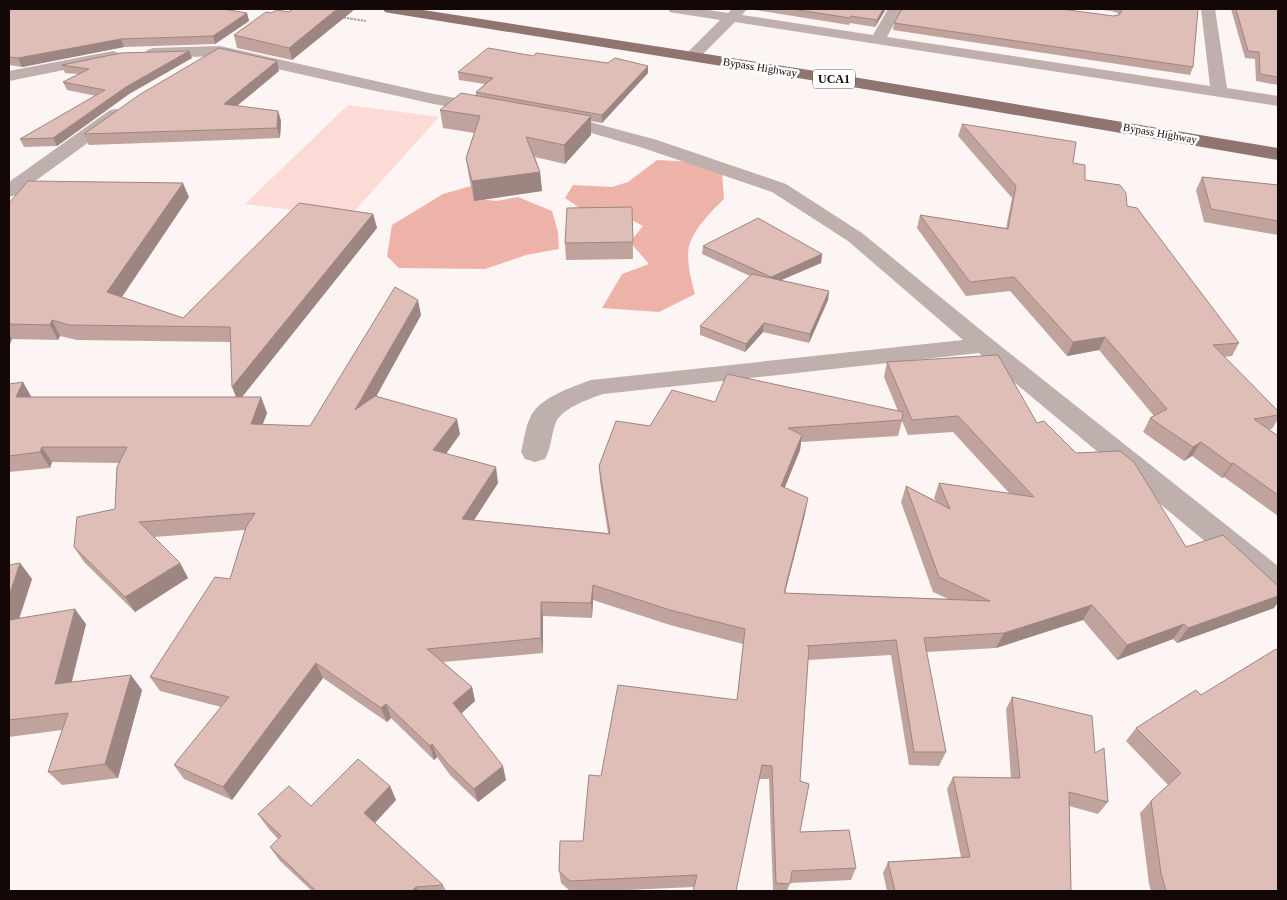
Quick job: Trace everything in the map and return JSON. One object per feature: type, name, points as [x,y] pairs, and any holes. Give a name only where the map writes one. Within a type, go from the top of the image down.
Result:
[{"type":"main road","name":"Bypass Highway","points":[[390,9],[1078,119],[1278,154]]},
{"type":"street","points":[[675,9],[736,13],[877,40],[1278,101]]},
{"type":"street","points":[[877,40],[896,9]]},
{"type":"street","points":[[1208,9],[1219,92]]},
{"type":"street","points":[[692,56],[736,13]]},
{"type":"street","points":[[187,70],[228,46]]},
{"type":"street","points":[[9,76],[124,54],[228,46],[429,98],[507,113]]},
{"type":"street","points":[[9,191],[128,105]]},
{"type":"street","points":[[537,118],[590,128],[650,144],[779,188],[855,237],[984,345],[1278,584]]},
{"type":"street","points":[[535,452],[543,418],[566,398],[600,386],[984,345]]},
{"type":"shaded area","points":[[348,105],[439,117],[349,217],[245,204]]},
{"type":"shaded area","points":[[657,160],[694,162],[722,172],[724,199],[700,225],[690,243],[688,254],[689,268],[695,294],[659,312],[602,308],[622,274],[649,264],[630,242],[643,226],[624,216],[581,209],[565,198],[573,185],[612,187],[628,182]]},
{"type":"shaded area","points":[[471,186],[474,198],[496,201],[518,197],[552,211],[558,232],[559,249],[526,255],[485,269],[399,268],[387,256],[392,225],[443,194]]},
{"type":"building","points":[[9,9],[223,9],[247,13],[213,36],[121,39],[18,58],[9,57]]},
{"type":"building","points":[[293,9],[337,9],[289,48],[234,35],[266,12],[271,13],[277,10],[289,12]]},
{"type":"building","points":[[792,9],[883,9],[877,20]]},
{"type":"building","points":[[902,9],[1061,9],[1113,16],[1119,15],[1122,11],[1121,9],[1198,9],[1193,67],[894,23]]},
{"type":"building","points":[[1236,9],[1278,9],[1278,77],[1260,74],[1259,52],[1248,51]]},
{"type":"building","points":[[219,48],[277,61],[224,104],[278,111],[277,128],[84,134],[139,95]]},
{"type":"building","points":[[488,48],[534,56],[536,53],[608,63],[615,58],[648,66],[602,115],[476,92],[493,78],[458,72]]},
{"type":"building","points":[[189,51],[126,87],[53,138],[20,139],[105,90],[63,82],[89,69],[62,65],[121,53]]},
{"type":"building","points":[[461,93],[591,116],[564,145],[526,137],[540,172],[472,181],[466,158],[480,116],[440,110]]},
{"type":"building","points":[[962,124],[1076,142],[1073,163],[1085,165],[1085,180],[1120,185],[1126,193],[1127,206],[1137,208],[1239,343],[1213,345],[1278,411],[1278,415],[1254,419],[1278,436],[1278,495],[1201,442],[1193,447],[1150,418],[1167,409],[1105,337],[1073,342],[1014,277],[970,282],[920,215],[1008,229],[1016,186]]},
{"type":"building","points":[[1202,177],[1278,185],[1278,221],[1211,209]]},
{"type":"building","points":[[28,181],[183,183],[107,292],[183,318],[299,203],[373,214],[232,387],[230,327],[69,325],[52,320],[50,325],[9,324],[9,203]]},
{"type":"building","points":[[632,207],[633,242],[565,243],[567,208]]},
{"type":"building","points":[[758,218],[822,254],[771,277],[703,246]]},
{"type":"building","points":[[752,274],[829,291],[810,334],[764,323],[746,344],[700,326]]},
{"type":"building","points":[[395,287],[418,300],[355,410],[375,396],[457,419],[433,450],[496,467],[462,519],[610,534],[599,466],[616,421],[650,426],[672,390],[715,402],[727,374],[903,412],[902,420],[788,428],[802,435],[781,486],[808,498],[784,593],[990,601],[939,577],[906,486],[950,509],[939,483],[1034,497],[958,416],[912,420],[887,362],[998,355],[1037,423],[1044,421],[1076,453],[1120,451],[1134,462],[1186,547],[1223,535],[1278,586],[1278,596],[1188,628],[1184,624],[1127,645],[1092,605],[1004,633],[924,638],[946,752],[914,752],[896,640],[807,646],[809,646],[800,781],[809,784],[800,832],[849,830],[856,868],[792,871],[790,884],[776,883],[772,766],[762,765],[736,891],[693,891],[697,875],[570,881],[559,871],[560,841],[583,841],[589,775],[601,776],[618,685],[737,700],[745,629],[670,610],[593,585],[591,603],[541,602],[541,638],[427,649],[472,687],[453,703],[503,766],[474,789],[446,762],[432,744],[430,746],[386,704],[381,708],[316,663],[223,787],[174,765],[229,697],[150,677],[215,577],[230,579],[246,527],[255,513],[139,522],[180,563],[125,597],[74,547],[77,517],[115,509],[117,467],[127,447],[42,447],[40,452],[9,456],[9,384],[23,382],[16,397],[261,397],[251,424],[310,426]]},
{"type":"building","points":[[20,563],[9,596],[9,565]]},
{"type":"building","points":[[75,609],[55,684],[131,675],[105,764],[48,772],[68,713],[9,720],[9,620]]},
{"type":"building","points":[[1276,649],[1278,651],[1278,891],[1166,891],[1161,873],[1151,801],[1181,773],[1136,728],[1196,690],[1201,695]]},
{"type":"building","points":[[1012,697],[1092,716],[1095,753],[1104,748],[1108,802],[1069,792],[1071,891],[895,891],[888,862],[970,857],[953,777],[1020,778]]},
{"type":"building","points":[[358,759],[390,786],[364,813],[443,885],[416,887],[412,891],[316,891],[270,847],[281,836],[258,814],[289,786],[311,806]]}]
